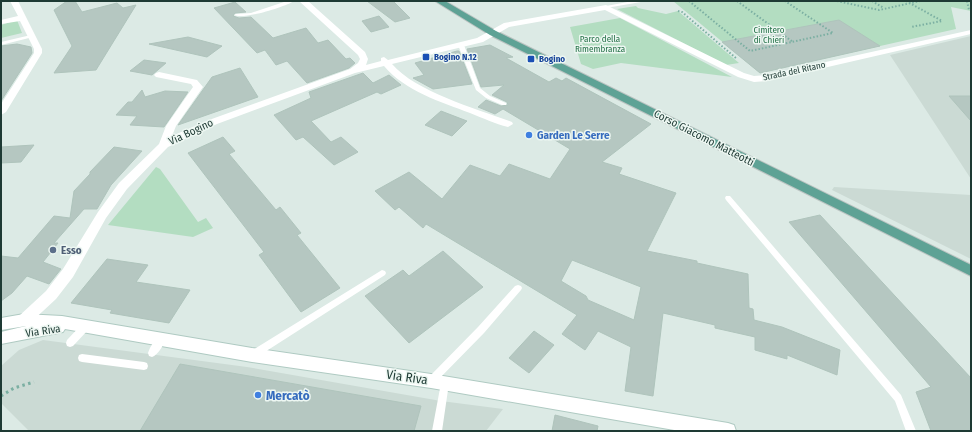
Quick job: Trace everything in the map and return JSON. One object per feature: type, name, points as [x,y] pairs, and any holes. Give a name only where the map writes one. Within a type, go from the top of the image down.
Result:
[{"type":"main road","name":"Corso Giacomo Matteotti","points":[[440,1],[493,33],[971,271]]},
{"type":"street","points":[[1,112],[38,53],[38,49],[14,1]]},
{"type":"street","points":[[303,1],[362,54],[385,62],[400,75],[442,99],[508,124]]},
{"type":"street","name":"Via Bogino","points":[[27,326],[68,273],[102,215],[123,186],[164,145],[213,122],[352,71],[480,40],[507,25],[605,4]]},
{"type":"street","name":"Strada del Ritano","points":[[605,4],[724,67],[741,75],[754,78],[767,78],[971,32]]},
{"type":"street","points":[[1,22],[22,18]]},
{"type":"street","points":[[352,71],[362,64],[364,59],[362,54]]},
{"type":"street","points":[[159,75],[194,82],[198,88],[170,126],[164,145]]},
{"type":"street","name":"Via Riva","points":[[1,324],[48,328],[85,327],[252,355],[438,382],[722,430]]},
{"type":"street","points":[[1,347],[27,326]]},
{"type":"street","name":"Via Riva","points":[[1,331],[27,326]]},
{"type":"street","name":"Via Riva","points":[[1,338],[27,326]]},
{"type":"lane","points":[[236,15],[251,14],[292,1]]},
{"type":"lane","points":[[605,4],[641,1]]},
{"type":"lane","points":[[1,44],[31,36]]},
{"type":"lane","points":[[461,45],[478,89],[488,97],[504,104]]},
{"type":"lane","points":[[728,198],[898,398],[911,431]]},
{"type":"lane","points":[[252,355],[382,273]]},
{"type":"lane","points":[[437,431],[438,382],[518,288]]},
{"type":"lane","points":[[70,343],[85,327]]},
{"type":"lane","points":[[152,353],[161,340]]},
{"type":"lane","points":[[82,358],[144,366]]},
{"type":"path","points":[[689,1],[750,51],[833,33],[785,1]]},
{"type":"path","points":[[737,1],[793,42]]},
{"type":"path","points":[[837,1],[878,10],[920,1]]},
{"type":"path","points":[[872,1],[884,8]]},
{"type":"path","points":[[906,1],[942,21],[911,27]]},
{"type":"path","points":[[967,1],[969,10]]},
{"type":"path","points":[[678,11],[682,12],[743,64],[724,67]]},
{"type":"path","points":[[1,396],[14,388],[34,382]]},
{"type":"shaded area","points":[[971,36],[971,179],[890,55]]},
{"type":"shaded area","points":[[834,187],[971,195],[971,259],[832,190]]},
{"type":"shaded area","points":[[43,340],[247,367],[441,401],[503,409],[486,431],[29,431],[1,403],[1,366],[19,350]]},
{"type":"green space","name":"Cimitero di Chieri","points":[[673,1],[971,1],[971,11],[951,7],[956,29],[760,73]]},
{"type":"green space","points":[[636,6],[638,8],[666,14],[678,11],[739,63],[726,65],[617,9]]},
{"type":"green space","name":"Parco della Rimembranza","points":[[620,18],[732,77],[621,63],[593,69],[581,64],[570,27]]},
{"type":"green space","points":[[17,20],[22,33],[1,38],[1,25]]},
{"type":"green space","points":[[156,167],[160,169],[198,222],[206,218],[213,228],[193,237],[108,225]]},
{"type":"building","points":[[67,1],[75,1],[82,12],[117,3],[123,8],[136,5],[96,70],[54,73],[72,46],[54,10]]},
{"type":"building","points":[[367,1],[393,1],[410,18],[395,22]]},
{"type":"building","points":[[235,2],[246,12],[235,13],[233,16],[239,18],[251,17],[273,38],[306,28],[318,43],[328,40],[346,59],[350,58],[355,63],[349,68],[307,83],[287,61],[276,65],[265,50],[257,53],[214,8]]},
{"type":"building","points":[[379,16],[389,27],[371,32],[362,21]]},
{"type":"building","points":[[839,20],[880,46],[760,73],[722,42]]},
{"type":"building","points":[[188,37],[222,46],[207,57],[149,44]]},
{"type":"building","points":[[17,44],[31,47],[32,53],[1,101],[1,46]]},
{"type":"building","points":[[490,45],[513,57],[506,58],[549,82],[556,78],[562,81],[566,78],[651,124],[602,162],[622,168],[619,174],[676,193],[647,251],[697,261],[697,263],[748,274],[749,308],[753,309],[754,320],[782,327],[840,350],[837,375],[787,355],[787,359],[755,350],[755,337],[715,328],[715,325],[663,313],[653,396],[625,391],[631,347],[598,331],[585,350],[562,334],[577,315],[426,224],[423,228],[399,207],[395,210],[375,191],[409,172],[442,199],[470,165],[500,176],[509,164],[550,179],[570,149],[503,109],[495,114],[478,107],[486,100],[501,106],[508,105],[507,102],[492,95],[504,85],[481,87],[467,49]],"holes":[[[572,260],[641,287],[634,320],[588,300],[586,296],[561,281]]]},
{"type":"building","points":[[459,51],[472,84],[433,89],[413,78],[424,75],[415,63]]},
{"type":"building","points":[[144,60],[166,63],[152,75],[130,71]]},
{"type":"building","points":[[240,68],[258,97],[178,125],[212,77]]},
{"type":"building","points":[[363,73],[373,83],[389,75],[401,85],[381,94],[377,92],[311,121],[331,142],[341,137],[358,152],[334,165],[303,137],[296,140],[274,115],[311,98],[309,92]]},
{"type":"building","points":[[142,90],[145,97],[165,91],[188,92],[164,127],[130,125],[137,116],[116,115],[128,102],[132,102]]},
{"type":"building","points":[[949,96],[971,96],[971,121]]},
{"type":"building","points":[[441,111],[467,121],[452,136],[425,125]]},
{"type":"building","points":[[223,137],[235,151],[229,154],[276,210],[280,207],[301,233],[297,235],[340,288],[301,312],[259,255],[264,252],[188,153]]},
{"type":"building","points":[[34,145],[21,162],[1,163],[1,147]]},
{"type":"building","points":[[114,147],[142,151],[111,185],[97,209],[84,209],[54,243],[58,243],[43,262],[61,269],[49,284],[27,276],[12,293],[1,301],[1,256],[18,258],[54,216],[70,218],[74,191]]},
{"type":"building","points":[[820,215],[971,378],[971,431],[931,431],[916,392],[931,387],[789,222]]},
{"type":"building","points":[[443,251],[483,287],[409,343],[365,296],[403,270],[409,276]]},
{"type":"building","points":[[107,259],[148,265],[136,282],[190,290],[169,323],[110,313],[112,310],[71,303]]},
{"type":"building","points":[[534,331],[554,345],[529,373],[509,358]]},
{"type":"building","name":"Mercatò","points":[[180,364],[421,406],[414,431],[140,431]]},
{"type":"building","points":[[555,415],[598,426],[597,431],[552,431]]},
{"type":"place","name":"Bogino N.12","points":[[426,57]]},
{"type":"place","name":"Bogino","points":[[531,59]]},
{"type":"place","name":"Garden Le Serre","points":[[529,135]]},
{"type":"place","name":"Esso","points":[[53,250]]},
{"type":"place","name":"Mercatò","points":[[258,395]]}]
